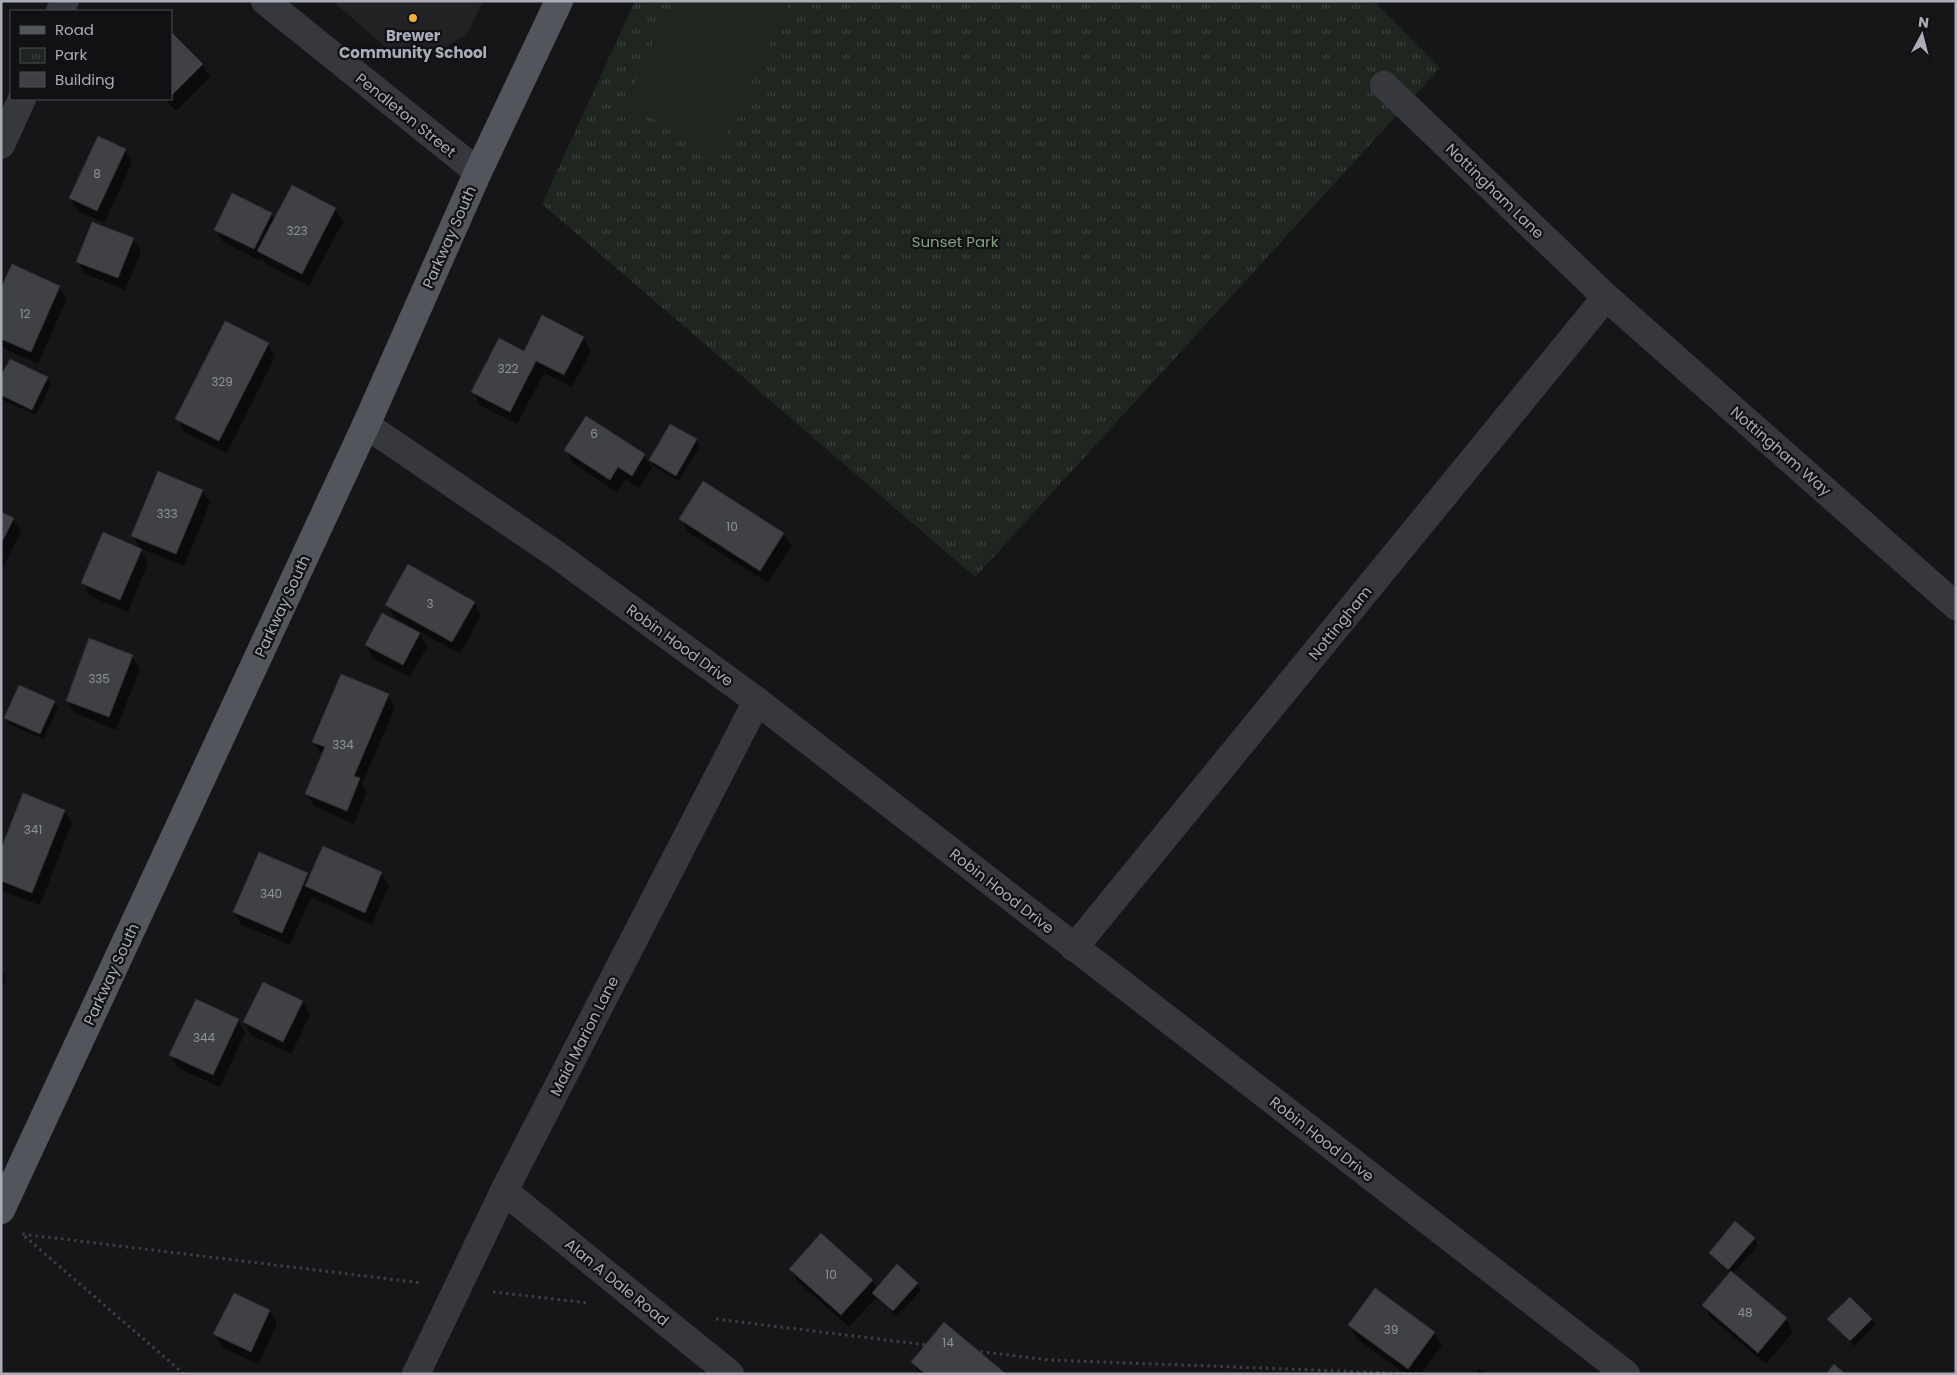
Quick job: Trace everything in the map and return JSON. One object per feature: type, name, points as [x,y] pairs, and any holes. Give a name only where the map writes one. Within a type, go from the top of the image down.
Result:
[{"type":"main road","name":"Parkway South","points":[[1,1210],[366,425],[478,172],[559,1]]},
{"type":"street","name":"Pendleton Street","points":[[265,1],[478,172]]},
{"type":"street","name":"Nottingham Lane","points":[[1384,85],[1606,297]]},
{"type":"street","points":[[1,145],[22,100]]},
{"type":"street","name":"Nottingham Way","points":[[1606,297],[1956,606]]},
{"type":"street","name":"Nottingham","points":[[1074,948],[1606,297]]},
{"type":"street","name":"Robin Hood Drive","points":[[366,425],[556,555],[758,701],[1074,948],[1626,1374]]},
{"type":"street","name":"Maid Marion Lane","points":[[416,1374],[504,1191],[758,701]]},
{"type":"street","name":"Alan A Dale Road","points":[[504,1191],[730,1374]]},
{"type":"shaded area","name":"Brewer Community School","points":[[332,1],[483,1],[467,34],[430,56],[394,54]]},
{"type":"green space","name":"Sunset Park","points":[[635,1],[1374,1],[1440,68],[975,577],[542,204]]},
{"type":"green space","points":[[673,1],[790,1],[718,151],[625,105]]},
{"type":"building","points":[[172,33],[203,64],[172,95]]},
{"type":"building","points":[[98,136],[126,149],[97,211],[69,198]]},
{"type":"building","points":[[292,185],[336,208],[302,274],[257,251]]},
{"type":"building","points":[[232,193],[272,213],[254,249],[214,230]]},
{"type":"building","points":[[92,222],[134,238],[118,278],[76,262]]},
{"type":"building","points":[[12,264],[60,286],[31,352],[1,339],[1,288]]},
{"type":"building","points":[[542,315],[584,337],[564,375],[536,361],[510,412],[471,392],[499,338],[524,351]]},
{"type":"building","points":[[225,321],[269,343],[219,441],[175,419]]},
{"type":"building","points":[[10,359],[48,377],[32,410],[1,395],[1,376]]},
{"type":"building","points":[[586,416],[645,454],[632,476],[618,467],[610,480],[564,450]]},
{"type":"building","points":[[670,424],[697,439],[676,476],[649,460]]},
{"type":"building","points":[[158,471],[203,490],[176,554],[131,536]]},
{"type":"building","points":[[703,481],[784,533],[760,571],[679,519]]},
{"type":"building","points":[[1,512],[14,518],[1,544]]},
{"type":"building","points":[[103,532],[142,549],[120,600],[81,583]]},
{"type":"building","points":[[408,564],[475,602],[452,642],[385,605]]},
{"type":"building","points":[[382,613],[420,633],[403,665],[365,645]]},
{"type":"building","points":[[89,638],[133,655],[109,717],[66,701]]},
{"type":"building","points":[[341,674],[389,694],[354,776],[360,778],[347,811],[305,794],[325,747],[312,742]]},
{"type":"building","points":[[19,685],[55,701],[40,734],[4,718]]},
{"type":"building","points":[[23,793],[65,810],[32,893],[1,881],[1,849]]},
{"type":"building","points":[[323,846],[382,872],[365,913],[305,886]]},
{"type":"building","points":[[259,852],[308,873],[282,933],[233,912]]},
{"type":"building","points":[[263,982],[303,1001],[283,1042],[243,1022]]},
{"type":"building","points":[[196,999],[239,1019],[213,1075],[169,1055]]},
{"type":"building","points":[[1735,1221],[1755,1238],[1728,1270],[1709,1253]]},
{"type":"building","points":[[821,1233],[873,1280],[841,1315],[789,1269]]},
{"type":"building","points":[[897,1264],[918,1283],[893,1311],[872,1293]]},
{"type":"building","points":[[1731,1271],[1787,1318],[1758,1353],[1702,1305]]},
{"type":"building","points":[[1375,1288],[1435,1332],[1408,1369],[1348,1325]]},
{"type":"building","points":[[234,1293],[270,1310],[251,1352],[213,1334]]},
{"type":"building","points":[[1850,1297],[1872,1319],[1850,1341],[1827,1319]]},
{"type":"building","points":[[944,1322],[1006,1374],[925,1374],[911,1362]]},
{"type":"building","points":[[1834,1364],[1845,1374],[1826,1374]]},
{"type":"place","name":"Brewer Community School","points":[[413,18]]}]
